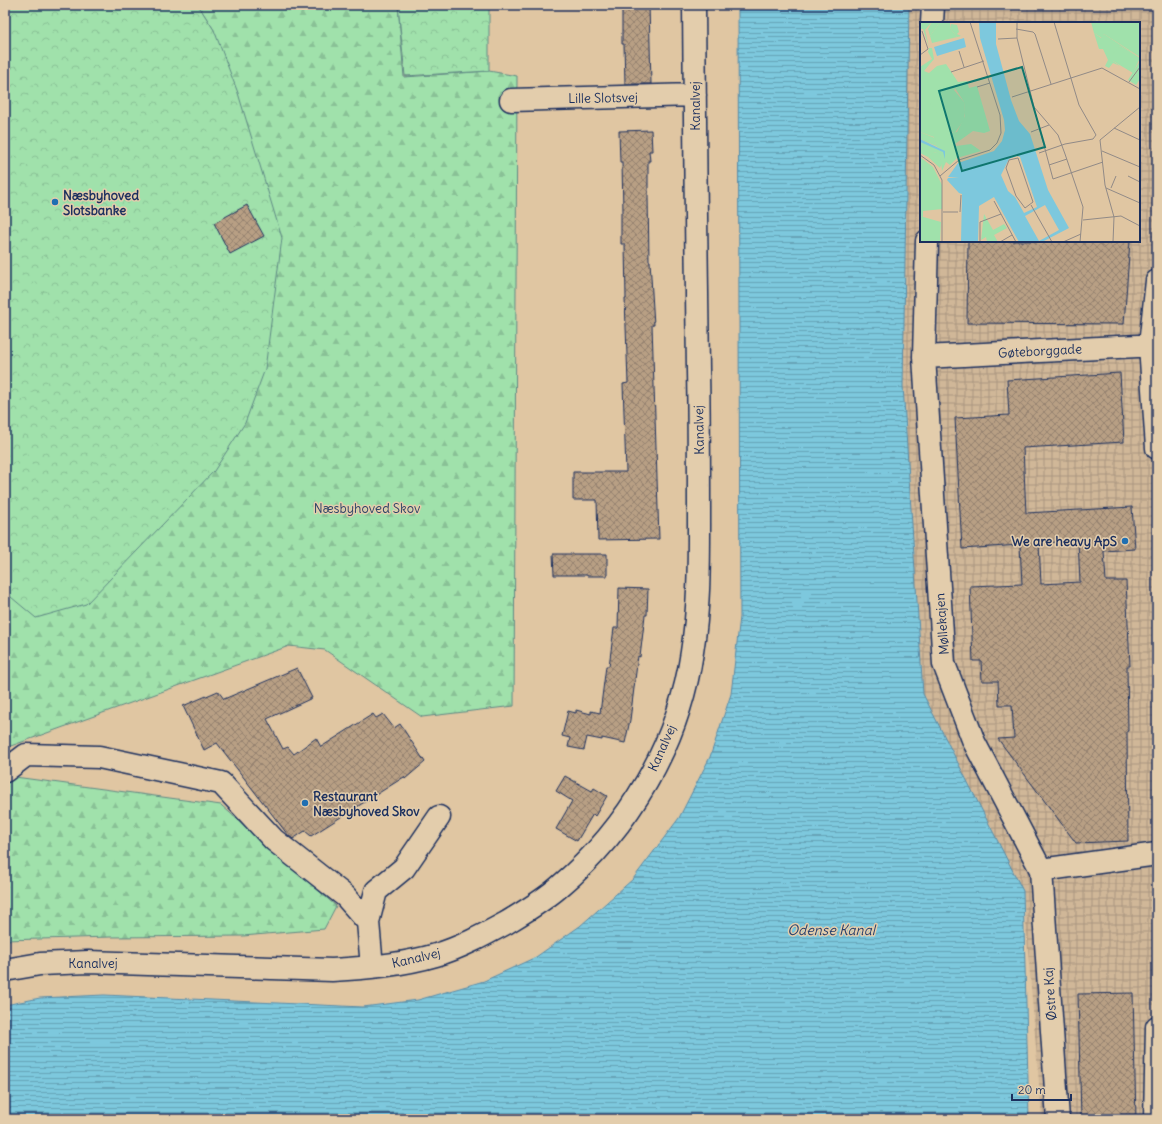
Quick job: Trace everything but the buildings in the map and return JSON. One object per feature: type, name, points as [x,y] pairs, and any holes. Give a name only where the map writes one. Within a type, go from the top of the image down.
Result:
[{"type":"street","name":"Kanalvej","points":[[5,970],[40,964],[88,962],[332,970],[372,967],[438,954],[483,936],[524,913],[558,889],[591,858],[622,822],[650,776],[669,736],[684,693],[692,653],[698,604],[699,452],[694,5]]},
{"type":"street","points":[[932,22],[933,5]]},
{"type":"street","name":"Lille Slotsvej","points":[[511,100],[695,95]]},
{"type":"street","name":"Møllekajen","points":[[927,242],[924,357],[944,664],[974,742],[1041,870]]},
{"type":"street","points":[[1157,281],[1153,345],[1157,448]]},
{"type":"street","name":"Gøteborggade","points":[[924,357],[1153,345]]},
{"type":"street","points":[[5,771],[26,755],[98,757],[221,783],[274,840],[345,896],[368,922]]},
{"type":"street","points":[[372,967],[368,922],[376,891],[404,868],[439,817]]},
{"type":"street","points":[[1041,870],[1157,854]]},
{"type":"street","name":"Østre Kaj","points":[[1041,870],[1058,1119]]},
{"type":"street","points":[[1155,1119],[1157,1027]]},
{"type":"shaded area","points":[[909,5],[1157,5],[1157,1119],[1042,1119],[1023,891],[923,694],[903,386]]},
{"type":"green space","points":[[5,5],[198,5],[214,30],[238,93],[282,238],[265,369],[245,423],[214,471],[86,604],[36,618],[5,592]]},
{"type":"green space","name":"Næsbyhoved Skov","points":[[198,5],[398,5],[404,77],[489,71],[517,76],[514,706],[422,717],[325,650],[289,646],[8,747],[15,777],[221,805],[336,906],[324,929],[243,936],[110,937],[5,940],[5,592],[7,595],[214,30]]},
{"type":"green space","points":[[398,5],[489,5],[489,71],[405,76]]},
{"type":"water","name":"Odense Kanal","points":[[738,5],[909,5],[903,386],[923,694],[1023,891],[1029,1119],[5,1119],[5,1005],[40,998],[104,995],[363,1007],[418,1000],[484,981],[536,957],[580,926],[633,879],[679,818],[710,757],[731,694],[740,617]]},
{"type":"place","name":"Næsbyhoved Slotsbanke","points":[[55,202]]},
{"type":"place","name":"We are heavy ApS","points":[[1125,541]]},
{"type":"place","name":"Restaurant Næsbyhoved Skov","points":[[305,803]]}]
